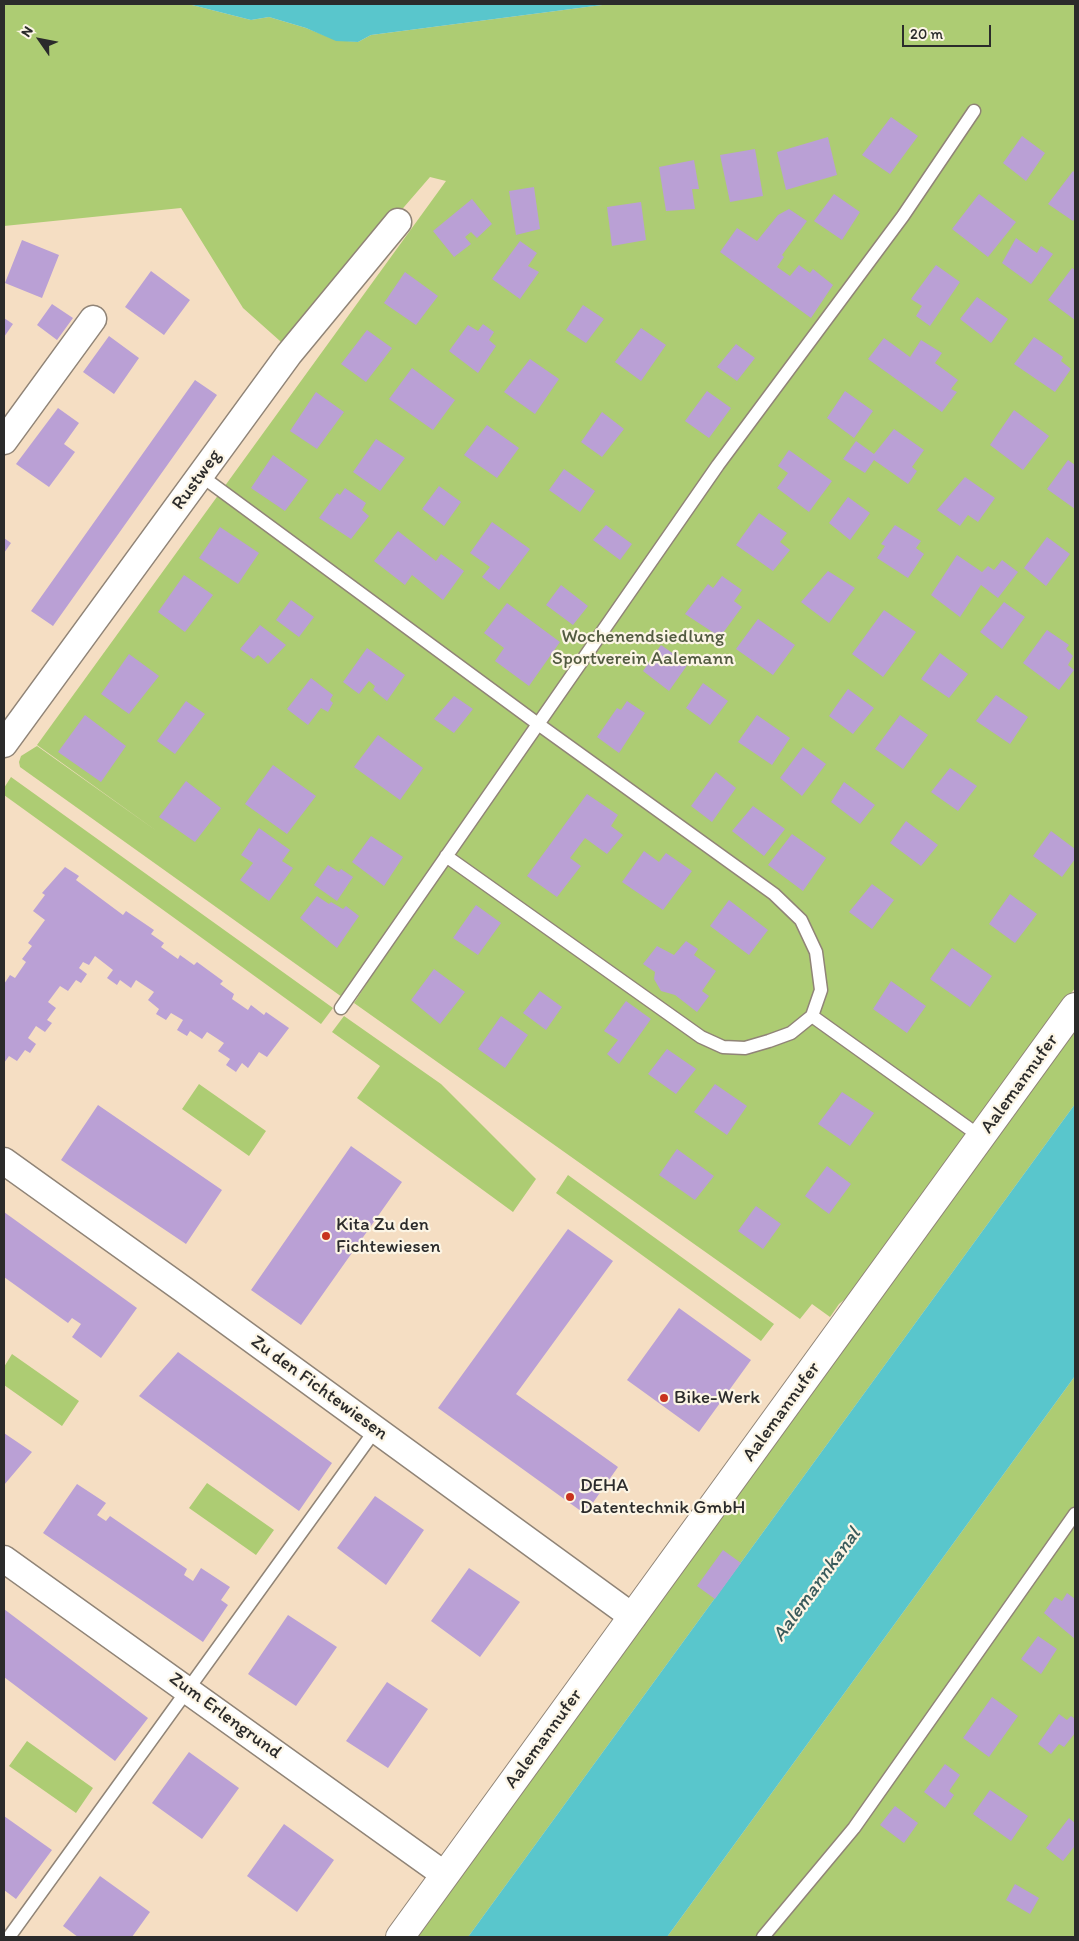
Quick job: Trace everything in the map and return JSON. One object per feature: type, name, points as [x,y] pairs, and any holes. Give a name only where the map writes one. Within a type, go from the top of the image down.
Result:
[{"type":"street","name":"Rustweg","points":[[4,744],[289,354],[398,222]]},
{"type":"street","points":[[4,441],[93,319]]},
{"type":"street","name":"Aalemannufer","points":[[400,1937],[1075,1007]]},
{"type":"street","name":"Zu den Fichtewiesen","points":[[4,1161],[633,1617]]},
{"type":"street","name":"Zum Erlengrund","points":[[4,1559],[445,1875]]},
{"type":"lane","points":[[341,1008],[718,465],[903,216],[974,111]]},
{"type":"lane","points":[[200,475],[538,724],[774,894],[801,920],[816,952],[821,990],[812,1016],[791,1033],[769,1042],[745,1048],[723,1047],[701,1037],[446,856]]},
{"type":"lane","points":[[812,1016],[981,1137]]},
{"type":"lane","points":[[10,1937],[376,1429]]},
{"type":"lane","points":[[763,1937],[854,1828],[1075,1514]]},
{"type":"green space","name":"Wochenendsiedlung Sportverein Aalemann","points":[[4,4],[188,4],[251,20],[269,17],[306,28],[336,40],[358,42],[371,35],[610,4],[1075,4],[1075,988],[859,1288],[839,1304],[830,1317],[812,1304],[800,1319],[354,1003],[367,983],[359,977],[342,997],[20,767],[21,756],[37,746],[158,832],[37,745],[446,181],[430,177],[385,229],[289,354],[280,341],[243,308],[181,208],[4,226]]},
{"type":"green space","points":[[11,777],[333,1008],[321,1024],[4,795],[4,788]]},
{"type":"green space","points":[[1075,1007],[1075,1104],[468,1937],[400,1937]]},
{"type":"green space","points":[[344,1016],[441,1084],[536,1179],[513,1212],[357,1098],[380,1066],[332,1032]]},
{"type":"green space","points":[[199,1084],[266,1131],[249,1156],[182,1109]]},
{"type":"green space","points":[[568,1175],[774,1324],[761,1341],[556,1193]]},
{"type":"green space","points":[[12,1354],[79,1401],[62,1426],[4,1385],[4,1367]]},
{"type":"green space","points":[[1075,1376],[1075,1937],[667,1937]]},
{"type":"green space","points":[[207,1483],[274,1530],[256,1555],[189,1508]]},
{"type":"green space","points":[[27,1741],[93,1788],[76,1813],[9,1766]]},
{"type":"water","points":[[188,4],[610,4],[371,35],[358,42],[336,41],[306,28],[269,17],[251,20]]},
{"type":"water","name":"Aalemannkanal","points":[[1075,1104],[1075,1376],[667,1937],[468,1937]]},
{"type":"building","points":[[891,117],[918,136],[890,174],[862,155]]},
{"type":"building","points":[[1022,136],[1045,153],[1026,181],[1003,163]]},
{"type":"building","points":[[828,137],[837,175],[786,190],[777,152]]},
{"type":"building","points":[[755,149],[763,196],[730,202],[720,155]]},
{"type":"building","points":[[694,160],[699,189],[692,189],[695,209],[666,211],[659,167]]},
{"type":"building","points":[[1073,171],[1075,173],[1075,218],[1073,221],[1048,204]]},
{"type":"building","points":[[534,187],[540,229],[516,235],[509,191]]},
{"type":"building","points":[[834,194],[860,212],[842,240],[814,221]]},
{"type":"building","points":[[979,194],[1016,222],[988,257],[952,229]]},
{"type":"building","points":[[472,199],[492,224],[477,238],[471,232],[465,237],[471,244],[454,257],[433,231]]},
{"type":"building","points":[[641,202],[646,240],[612,246],[607,207]]},
{"type":"building","points":[[789,209],[807,221],[782,255],[784,257],[777,267],[790,276],[799,265],[810,273],[813,269],[833,285],[811,318],[720,252],[737,228],[757,241],[778,215]]},
{"type":"building","points":[[1016,238],[1037,253],[1041,246],[1053,254],[1031,284],[1002,263]]},
{"type":"building","points":[[22,240],[59,255],[42,298],[5,283]]},
{"type":"building","points":[[520,241],[537,253],[528,266],[539,272],[520,299],[492,279]]},
{"type":"building","points":[[936,265],[960,282],[930,326],[916,316],[922,306],[911,299]]},
{"type":"building","points":[[1072,268],[1075,270],[1075,320],[1048,300]]},
{"type":"building","points":[[151,271],[190,300],[164,335],[125,307]]},
{"type":"building","points":[[405,272],[438,296],[416,325],[384,303]]},
{"type":"building","points":[[977,297],[1008,319],[991,343],[960,319]]},
{"type":"building","points":[[52,304],[73,318],[57,340],[37,325]]},
{"type":"building","points":[[583,305],[604,319],[586,343],[566,330]]},
{"type":"building","points":[[4,318],[13,324],[4,337]]},
{"type":"building","points":[[483,324],[494,332],[489,340],[496,346],[478,373],[449,351],[468,325],[478,331]]},
{"type":"building","points":[[641,328],[666,345],[641,381],[615,362]]},
{"type":"building","points":[[367,330],[392,348],[366,382],[341,364]]},
{"type":"building","points":[[109,336],[139,358],[114,394],[83,372]]},
{"type":"building","points":[[1034,337],[1063,357],[1061,361],[1071,369],[1055,392],[1014,364]]},
{"type":"building","points":[[884,338],[910,357],[921,340],[942,353],[935,363],[958,380],[951,389],[957,392],[942,412],[868,359]]},
{"type":"building","points":[[736,344],[755,358],[737,381],[717,367]]},
{"type":"building","points":[[530,359],[559,379],[535,414],[504,392]]},
{"type":"building","points":[[412,368],[455,400],[433,430],[389,399]]},
{"type":"building","points":[[195,380],[217,395],[53,626],[31,611]]},
{"type":"building","points":[[707,391],[731,408],[709,438],[685,421]]},
{"type":"building","points":[[845,391],[873,411],[854,438],[827,418]]},
{"type":"building","points":[[316,392],[344,412],[317,449],[290,431]]},
{"type":"building","points":[[58,408],[79,423],[64,444],[75,452],[49,487],[16,464]]},
{"type":"building","points":[[1014,410],[1049,436],[1023,470],[990,445]]},
{"type":"building","points":[[602,412],[624,429],[602,457],[581,442]]},
{"type":"building","points":[[487,425],[519,448],[497,478],[464,455]]},
{"type":"building","points":[[894,429],[924,450],[912,467],[917,471],[908,484],[874,460],[865,473],[843,459],[856,441],[874,454]]},
{"type":"building","points":[[376,439],[405,458],[380,491],[353,472]]},
{"type":"building","points":[[789,450],[832,481],[809,512],[777,488],[788,473],[778,466]]},
{"type":"building","points":[[273,455],[308,480],[285,511],[251,488]]},
{"type":"building","points":[[1068,460],[1075,465],[1075,509],[1047,489]]},
{"type":"building","points":[[564,469],[595,491],[580,512],[549,490]]},
{"type":"building","points":[[965,477],[995,498],[978,522],[968,515],[960,526],[937,510]]},
{"type":"building","points":[[439,486],[461,502],[444,526],[422,509]]},
{"type":"building","points":[[345,488],[366,503],[362,510],[369,516],[351,539],[319,518],[337,493],[340,495]]},
{"type":"building","points":[[848,497],[870,513],[850,540],[829,523]]},
{"type":"building","points":[[759,513],[787,533],[780,542],[790,550],[773,571],[736,545]]},
{"type":"building","points":[[492,522],[530,549],[499,590],[482,577],[490,567],[470,553]]},
{"type":"building","points":[[606,525],[632,544],[620,560],[593,540]]},
{"type":"building","points":[[895,525],[921,541],[916,548],[924,554],[908,578],[877,558],[885,546],[881,544]]},
{"type":"building","points":[[220,527],[259,553],[238,584],[199,558]]},
{"type":"building","points":[[398,531],[436,561],[441,554],[464,571],[443,600],[412,575],[405,585],[374,561]]},
{"type":"building","points":[[1047,537],[1070,554],[1046,586],[1024,568]]},
{"type":"building","points":[[4,538],[11,543],[4,553]]},
{"type":"building","points":[[957,555],[982,572],[988,566],[994,570],[1002,560],[1018,572],[998,598],[981,585],[960,617],[931,595]]},
{"type":"building","points":[[828,571],[855,588],[829,623],[801,602]]},
{"type":"building","points":[[184,575],[213,595],[185,632],[158,612]]},
{"type":"building","points":[[722,576],[742,590],[734,601],[742,607],[720,637],[685,614],[708,584],[713,588]]},
{"type":"building","points":[[561,585],[588,606],[573,625],[546,605]]},
{"type":"building","points":[[291,600],[314,617],[299,637],[276,620]]},
{"type":"building","points":[[1004,602],[1025,617],[1002,649],[980,632]]},
{"type":"building","points":[[507,603],[560,642],[529,686],[495,661],[504,648],[484,633]]},
{"type":"building","points":[[884,610],[916,632],[883,677],[852,654]]},
{"type":"building","points":[[758,619],[795,645],[773,675],[736,649]]},
{"type":"building","points":[[260,625],[286,645],[268,664],[258,655],[254,659],[240,649]]},
{"type":"building","points":[[1047,630],[1069,645],[1066,649],[1073,656],[1068,665],[1074,670],[1059,690],[1023,663]]},
{"type":"building","points":[[661,645],[688,664],[669,691],[643,671]]},
{"type":"building","points":[[367,648],[405,675],[387,701],[373,690],[375,686],[369,681],[359,694],[343,682]]},
{"type":"building","points":[[940,653],[968,674],[949,698],[921,679]]},
{"type":"building","points":[[129,654],[159,676],[129,714],[101,694]]},
{"type":"building","points":[[311,678],[333,695],[330,700],[333,703],[328,712],[321,708],[308,725],[287,709]]},
{"type":"building","points":[[703,683],[728,701],[710,725],[686,708]]},
{"type":"building","points":[[848,689],[874,708],[853,734],[829,716]]},
{"type":"building","points":[[996,695],[1028,717],[1010,744],[976,721]]},
{"type":"building","points":[[454,696],[473,709],[454,733],[434,719]]},
{"type":"building","points":[[186,701],[205,714],[175,754],[157,741]]},
{"type":"building","points":[[627,701],[645,713],[619,753],[597,737],[617,708],[621,710]]},
{"type":"building","points":[[85,715],[126,746],[101,782],[58,752]]},
{"type":"building","points":[[757,715],[790,738],[772,765],[738,742]]},
{"type":"building","points":[[900,715],[928,735],[903,769],[875,749]]},
{"type":"building","points":[[378,735],[423,768],[400,800],[354,767]]},
{"type":"building","points":[[803,747],[826,764],[802,796],[780,778]]},
{"type":"building","points":[[273,765],[316,796],[287,834],[245,804]]},
{"type":"building","points":[[950,768],[977,786],[958,811],[931,792]]},
{"type":"building","points":[[716,772],[736,788],[712,822],[691,806]]},
{"type":"building","points":[[186,781],[221,808],[195,842],[159,817]]},
{"type":"building","points":[[844,782],[875,805],[860,824],[831,802]]},
{"type":"building","points":[[587,794],[618,815],[611,826],[623,835],[607,854],[585,838],[570,858],[581,866],[557,897],[527,876]]},
{"type":"building","points":[[753,806],[785,829],[764,856],[732,831]]},
{"type":"building","points":[[906,821],[938,845],[921,866],[890,843]]},
{"type":"building","points":[[259,828],[290,850],[282,861],[293,868],[269,901],[240,880],[253,863],[241,855]]},
{"type":"building","points":[[1051,831],[1075,849],[1075,859],[1062,877],[1033,856]]},
{"type":"building","points":[[792,834],[826,858],[803,891],[768,865]]},
{"type":"building","points":[[371,836],[403,857],[384,886],[352,862]]},
{"type":"building","points":[[644,851],[659,862],[666,853],[692,871],[663,910],[622,882]]},
{"type":"building","points":[[328,865],[339,872],[341,869],[353,877],[337,901],[314,885]]},
{"type":"building","points":[[65,867],[79,876],[76,880],[123,915],[126,911],[154,930],[151,934],[164,943],[161,947],[178,959],[180,955],[194,965],[197,962],[223,981],[220,984],[234,994],[232,999],[248,1010],[251,1005],[264,1015],[266,1012],[289,1028],[267,1057],[259,1052],[248,1068],[242,1063],[236,1072],[226,1065],[230,1059],[218,1051],[224,1043],[207,1032],[202,1039],[190,1031],[187,1036],[177,1030],[183,1020],[171,1013],[166,1020],[156,1014],[159,1009],[148,1000],[154,992],[136,980],[131,988],[120,980],[117,985],[107,978],[113,970],[95,956],[89,965],[83,962],[79,968],[87,974],[81,983],[76,980],[68,991],[60,986],[48,1002],[56,1008],[47,1020],[52,1023],[45,1032],[36,1026],[28,1038],[36,1044],[30,1053],[25,1050],[17,1061],[9,1056],[4,1063],[4,984],[10,975],[15,978],[26,962],[22,959],[32,946],[28,943],[45,920],[33,911],[45,895],[42,893]]},
{"type":"building","points":[[872,884],[894,900],[872,929],[849,912]]},
{"type":"building","points":[[1010,894],[1037,914],[1015,943],[989,924]]},
{"type":"building","points":[[317,896],[329,904],[331,902],[343,909],[346,906],[359,916],[337,948],[300,918]]},
{"type":"building","points":[[729,900],[768,930],[749,955],[710,926]]},
{"type":"building","points":[[476,905],[501,923],[478,955],[453,938]]},
{"type":"building","points":[[686,941],[698,949],[694,955],[716,971],[702,991],[709,996],[697,1012],[675,995],[661,991],[654,979],[655,972],[643,964],[657,946],[674,955]]},
{"type":"building","points":[[952,948],[992,976],[970,1007],[930,979]]},
{"type":"building","points":[[434,969],[465,992],[440,1024],[411,1000]]},
{"type":"building","points":[[891,981],[926,1006],[907,1033],[873,1009]]},
{"type":"building","points":[[540,991],[562,1007],[546,1030],[523,1013]]},
{"type":"building","points":[[626,1001],[651,1019],[619,1064],[607,1054],[618,1040],[604,1031]]},
{"type":"building","points":[[501,1016],[528,1035],[505,1068],[478,1049]]},
{"type":"building","points":[[667,1049],[696,1069],[676,1094],[648,1074]]},
{"type":"building","points":[[715,1084],[747,1106],[727,1135],[694,1112]]},
{"type":"building","points":[[842,1092],[874,1113],[850,1146],[818,1124]]},
{"type":"building","points":[[98,1105],[222,1190],[186,1244],[61,1160]]},
{"type":"building","name":"Kita Zu den Fichtewiesen","points":[[351,1146],[402,1182],[301,1325],[251,1290]]},
{"type":"building","points":[[677,1149],[714,1176],[695,1200],[659,1175]]},
{"type":"building","points":[[827,1166],[851,1184],[829,1214],[805,1196]]},
{"type":"building","points":[[756,1206],[781,1224],[763,1249],[738,1231]]},
{"type":"building","points":[[4,1212],[137,1308],[101,1358],[72,1337],[81,1324],[72,1318],[68,1323],[4,1277]]},
{"type":"building","points":[[568,1229],[613,1261],[516,1394],[618,1467],[585,1514],[438,1408]]},
{"type":"building","points":[[679,1308],[751,1360],[699,1432],[627,1380]]},
{"type":"building","points":[[178,1352],[332,1463],[299,1511],[139,1396]]},
{"type":"building","points":[[4,1433],[32,1452],[4,1485]]},
{"type":"building","points":[[77,1484],[106,1503],[97,1515],[106,1521],[110,1516],[187,1569],[184,1575],[193,1581],[201,1568],[230,1587],[221,1600],[228,1605],[203,1642],[43,1533]]},
{"type":"building","points":[[375,1496],[424,1530],[386,1585],[337,1548]]},
{"type":"building","points":[[723,1550],[741,1563],[715,1599],[697,1586]]},
{"type":"building","points":[[469,1568],[520,1602],[480,1657],[431,1621]]},
{"type":"building","points":[[1067,1593],[1075,1599],[1075,1639],[1044,1613],[1055,1597],[1062,1601]]},
{"type":"building","points":[[4,1609],[148,1718],[115,1761],[4,1677]]},
{"type":"building","points":[[288,1615],[337,1647],[296,1706],[248,1674]]},
{"type":"building","points":[[1038,1636],[1057,1649],[1041,1674],[1021,1659]]},
{"type":"building","points":[[387,1682],[428,1709],[388,1768],[346,1741]]},
{"type":"building","points":[[992,1697],[1018,1716],[989,1757],[963,1738]]},
{"type":"building","points":[[1059,1714],[1067,1720],[1071,1716],[1075,1719],[1075,1733],[1064,1747],[1059,1744],[1051,1754],[1038,1744]]},
{"type":"building","points":[[189,1752],[239,1788],[202,1839],[152,1803]]},
{"type":"building","points":[[945,1764],[960,1775],[949,1791],[954,1795],[945,1808],[924,1792]]},
{"type":"building","points":[[990,1790],[1028,1816],[1011,1841],[973,1814]]},
{"type":"building","points":[[895,1806],[918,1823],[904,1843],[880,1825]]},
{"type":"building","points":[[4,1816],[52,1850],[16,1899],[4,1890]]},
{"type":"building","points":[[1069,1818],[1075,1823],[1075,1848],[1063,1861],[1046,1848]]},
{"type":"building","points":[[284,1824],[334,1860],[297,1912],[247,1876]]},
{"type":"building","points":[[100,1876],[150,1912],[132,1937],[78,1937],[63,1926]]},
{"type":"building","points":[[1015,1884],[1039,1898],[1030,1914],[1006,1900]]},
{"type":"place","name":"Kita Zu den Fichtewiesen","points":[[326,1236]]},
{"type":"place","name":"Bike-Werk","points":[[664,1398]]},
{"type":"place","name":"DEHA Datentechnik GmbH","points":[[570,1497]]}]
